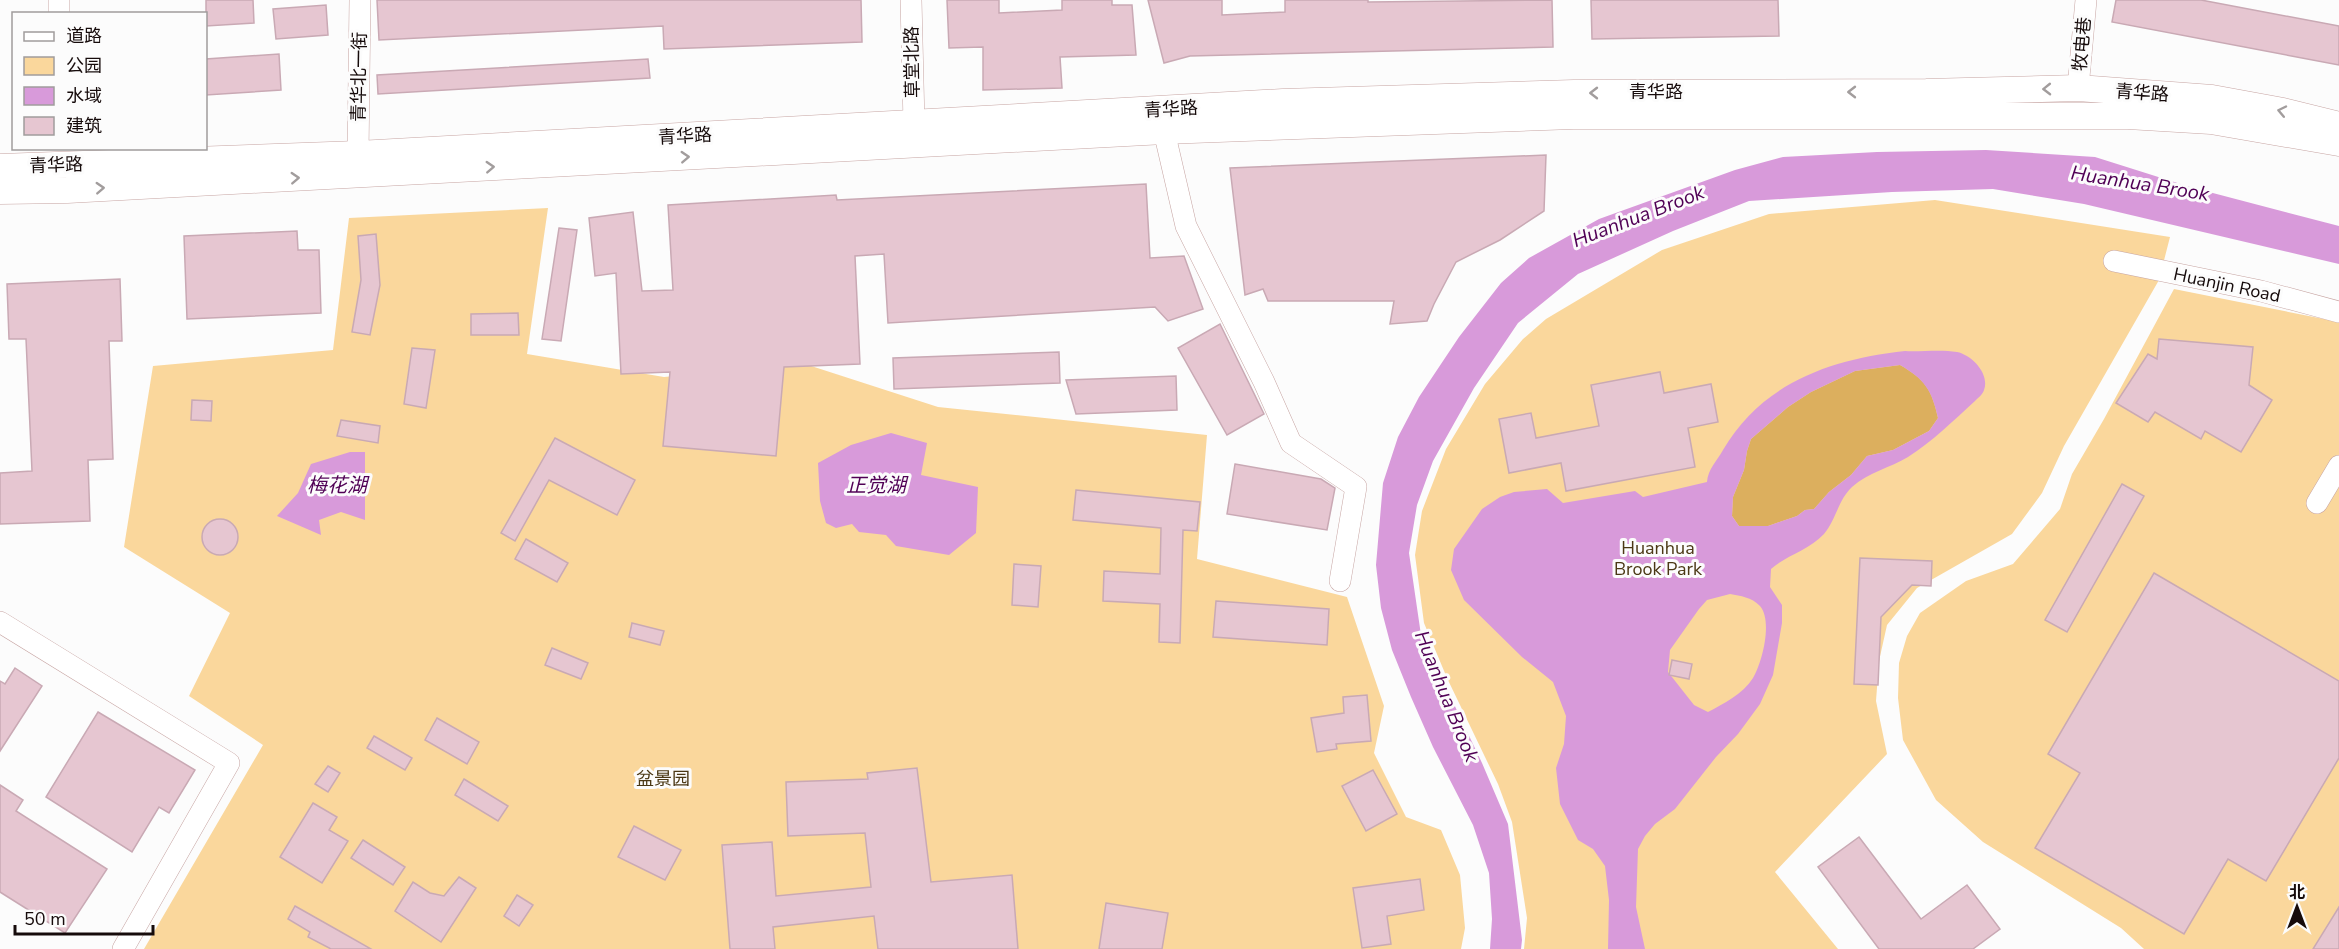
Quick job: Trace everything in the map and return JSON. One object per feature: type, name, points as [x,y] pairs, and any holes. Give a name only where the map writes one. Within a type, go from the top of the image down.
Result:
[{"type":"main road","name":"青华路","points":[[0,192],[65,168],[358,154],[1283,102],[1574,93],[1926,92],[2078,88],[2212,98],[2283,111],[2339,125]]},
{"type":"main road","name":"青华路","points":[[0,167],[65,168],[1573,116],[2128,116],[2211,121],[2339,143]]},
{"type":"street","name":"青华北一街","points":[[358,154],[360,0]]},
{"type":"street","name":"草堂北路","points":[[911,0],[914,123]]},
{"type":"street","name":"牧电巷","points":[[2078,88],[2086,0]]},
{"type":"street","points":[[1164,131],[1186,226],[1264,382],[1291,443],[1356,487],[1340,581]]},
{"type":"street","name":"Huanjin Road","points":[[2114,261],[2261,291],[2339,312]]},
{"type":"street","points":[[2317,503],[2339,466]]},
{"type":"street","points":[[0,622],[229,763],[123,949]]},
{"type":"green space","name":"Huanhua Brook Park","points":[[1935,200],[2170,237],[2159,280],[2064,446],[2042,493],[2012,534],[1917,588],[1887,625],[1879,661],[1876,701],[1887,754],[1775,872],[1838,949],[1524,949],[1527,918],[1512,822],[1498,784],[1447,678],[1424,623],[1415,555],[1422,511],[1446,449],[1485,384],[1523,339],[1546,319],[1662,250],[1769,214]]},
{"type":"green space","name":"盆景园","points":[[548,208],[527,354],[664,377],[805,364],[938,407],[1207,435],[1197,559],[1347,597],[1384,706],[1374,753],[1406,817],[1441,830],[1460,875],[1465,928],[1461,949],[144,949],[263,745],[189,696],[230,613],[124,547],[153,366],[333,350],[349,218]]},
{"type":"green space","points":[[2174,289],[2339,322],[2339,949],[2144,949],[2121,928],[1983,842],[1936,800],[1903,740],[1898,698],[1899,663],[1907,636],[1920,613],[1966,581],[2013,564],[2060,509],[2072,474]]},
{"type":"shaded area","points":[[1900,365],[1916,375],[1930,393],[1938,418],[1929,431],[1893,450],[1867,456],[1851,475],[1829,492],[1814,509],[1805,510],[1797,516],[1768,526],[1739,526],[1732,516],[1733,497],[1744,470],[1751,439],[1788,407],[1811,392],[1855,371]]},
{"type":"water","name":"Huanhua Brook","points":[[1986,150],[2095,157],[2190,187],[2339,226],[2339,264],[2084,204],[1993,189],[1892,192],[1749,201],[1673,231],[1578,274],[1518,323],[1474,388],[1433,461],[1417,505],[1409,553],[1421,635],[1482,763],[1508,824],[1522,940],[1521,949],[1490,949],[1492,919],[1489,873],[1473,825],[1433,747],[1411,697],[1392,650],[1381,608],[1376,565],[1383,483],[1398,437],[1419,397],[1459,337],[1501,283],[1529,258],[1599,219],[1735,170],[1783,157]]},
{"type":"water","points":[[1905,351],[1951,351],[1963,354],[1974,361],[1982,372],[1985,384],[1983,393],[1917,451],[1852,487],[1843,498],[1824,534],[1771,569],[1770,587],[1782,605],[1782,623],[1773,675],[1760,704],[1738,734],[1716,757],[1675,809],[1655,824],[1638,849],[1636,907],[1645,949],[1608,949],[1609,900],[1605,866],[1593,849],[1578,840],[1560,804],[1556,768],[1564,744],[1566,716],[1553,682],[1522,657],[1464,600],[1451,570],[1454,549],[1482,509],[1500,497],[1514,492],[1547,489],[1563,503],[1635,491],[1643,497],[1707,482],[1713,465],[1739,427],[1757,407],[1778,391],[1825,368]],"holes":[[[1900,365],[1915,375],[1930,393],[1938,418],[1929,431],[1893,450],[1867,456],[1851,475],[1829,492],[1814,509],[1805,510],[1797,516],[1768,526],[1739,526],[1732,516],[1733,497],[1744,470],[1751,439],[1788,407],[1811,392],[1855,371]],[[1730,594],[1742,596],[1757,603],[1764,613],[1766,631],[1763,653],[1749,684],[1732,698],[1708,712],[1694,705],[1668,672],[1670,650],[1707,600]]]},
{"type":"water","name":"正觉湖","points":[[891,433],[927,443],[921,475],[978,487],[976,533],[949,555],[896,546],[886,535],[859,532],[852,524],[836,528],[826,523],[820,501],[818,463],[851,445]]},
{"type":"water","name":"梅花湖","points":[[350,452],[365,452],[365,520],[341,512],[319,520],[321,535],[277,516],[298,493],[311,464]]},
{"type":"building","points":[[206,0],[253,0],[254,23],[207,26]]},
{"type":"building","points":[[377,0],[861,0],[862,42],[664,49],[663,26],[379,40]]},
{"type":"building","points":[[947,0],[999,0],[999,13],[1062,10],[1062,0],[1112,0],[1112,5],[1132,5],[1136,55],[1060,57],[1062,88],[983,90],[983,47],[949,48]]},
{"type":"building","points":[[1148,0],[1222,0],[1222,15],[1285,12],[1285,0],[1368,0],[1368,2],[1552,0],[1553,47],[1190,56],[1164,63]]},
{"type":"building","points":[[1591,0],[1778,0],[1779,36],[1592,39]]},
{"type":"building","points":[[2116,0],[2201,0],[2339,26],[2339,65],[2112,22]]},
{"type":"building","points":[[326,5],[328,35],[276,39],[273,9]]},
{"type":"building","points":[[279,54],[281,90],[207,95],[207,59]]},
{"type":"building","points":[[648,59],[650,78],[378,94],[377,75]]},
{"type":"building","points":[[1546,155],[1544,211],[1500,240],[1456,262],[1427,321],[1390,324],[1394,301],[1268,301],[1263,289],[1245,295],[1230,168]]},
{"type":"building","points":[[1146,184],[1150,258],[1184,256],[1203,309],[1168,321],[1155,307],[888,323],[884,254],[855,256],[860,364],[784,367],[776,456],[663,446],[670,372],[621,374],[616,273],[595,276],[589,218],[633,212],[642,291],[673,290],[668,205],[836,195],[837,200]]},
{"type":"building","points":[[559,228],[577,230],[561,341],[542,339]]},
{"type":"building","points":[[297,231],[298,250],[319,250],[321,313],[187,319],[184,236]]},
{"type":"building","points":[[376,234],[380,285],[370,335],[352,332],[361,280],[358,236]]},
{"type":"building","points":[[120,279],[122,341],[109,341],[113,459],[88,460],[90,521],[0,524],[0,473],[32,471],[26,339],[9,339],[7,284]]},
{"type":"building","points":[[518,313],[519,335],[471,335],[471,314]]},
{"type":"building","points":[[1220,324],[1264,414],[1227,435],[1178,348]]},
{"type":"building","points":[[2159,339],[2253,347],[2249,385],[2272,400],[2241,452],[2205,431],[2201,439],[2155,412],[2148,422],[2116,403],[2148,354],[2157,359]]},
{"type":"building","points":[[412,348],[435,350],[426,408],[404,404]]},
{"type":"building","points":[[1059,352],[1060,383],[894,389],[893,358]]},
{"type":"building","points":[[1660,372],[1664,393],[1711,384],[1718,422],[1688,428],[1695,467],[1566,491],[1561,463],[1509,473],[1499,419],[1531,413],[1536,438],[1599,426],[1591,385]]},
{"type":"building","points":[[1176,376],[1177,410],[1076,414],[1066,380]]},
{"type":"building","points":[[192,400],[212,401],[211,421],[191,420]]},
{"type":"building","points":[[341,420],[380,426],[378,443],[337,436]]},
{"type":"building","points":[[555,438],[635,480],[617,515],[549,480],[515,541],[501,533]]},
{"type":"building","points":[[1235,464],[1321,479],[1335,488],[1327,530],[1227,514]]},
{"type":"building","points":[[2122,484],[2144,496],[2067,632],[2045,620]]},
{"type":"building","points":[[1076,490],[1200,502],[1197,531],[1183,530],[1180,643],[1159,642],[1160,604],[1103,601],[1104,571],[1160,574],[1161,528],[1073,520]]},
{"type":"building","points":[[220,519],[233,524],[238,537],[233,550],[220,555],[207,550],[202,537],[207,524]]},
{"type":"building","points":[[526,539],[568,563],[557,582],[515,559]]},
{"type":"building","points":[[1860,558],[1932,561],[1931,586],[1912,585],[1881,617],[1878,685],[1854,684]]},
{"type":"building","points":[[1014,564],[1041,566],[1038,607],[1012,605]]},
{"type":"building","points":[[2154,573],[2339,681],[2339,758],[2266,881],[2228,859],[2184,934],[2035,848],[2080,773],[2048,754]]},
{"type":"building","points":[[1216,601],[1329,609],[1327,645],[1213,637]]},
{"type":"building","points":[[632,623],[664,631],[660,645],[629,637]]},
{"type":"building","points":[[552,648],[588,663],[581,679],[545,665]]},
{"type":"building","points":[[1672,660],[1692,664],[1689,679],[1669,675]]},
{"type":"building","points":[[15,668],[42,686],[0,751],[0,681],[5,684]]},
{"type":"building","points":[[1367,695],[1371,741],[1336,744],[1337,749],[1317,752],[1311,718],[1344,713],[1343,697]]},
{"type":"building","points":[[98,712],[195,770],[169,813],[159,807],[132,852],[46,797]]},
{"type":"building","points":[[437,718],[479,742],[467,764],[425,740]]},
{"type":"building","points":[[374,736],[412,758],[405,770],[367,748]]},
{"type":"building","points":[[328,766],[340,773],[328,792],[315,784]]},
{"type":"building","points":[[917,768],[931,882],[1012,875],[1018,949],[878,949],[874,916],[773,927],[775,949],[730,949],[722,845],[772,842],[776,896],[871,887],[865,833],[788,836],[786,782],[868,779],[867,773]]},
{"type":"building","points":[[1373,770],[1397,814],[1366,831],[1342,786]]},
{"type":"building","points":[[464,779],[508,806],[498,821],[455,795]]},
{"type":"building","points":[[0,785],[23,800],[16,811],[107,869],[65,933],[0,892]]},
{"type":"building","points":[[313,803],[337,817],[329,830],[348,841],[322,883],[280,857]]},
{"type":"building","points":[[634,826],[681,850],[665,880],[618,857]]},
{"type":"building","points":[[1859,837],[1921,919],[1967,885],[2000,929],[1973,949],[1879,949],[1818,867]]},
{"type":"building","points":[[363,840],[405,867],[393,885],[351,858]]},
{"type":"building","points":[[459,877],[476,888],[441,942],[395,911],[413,882],[430,893],[444,896]]},
{"type":"building","points":[[1420,879],[1424,910],[1387,916],[1391,944],[1362,948],[1353,888]]},
{"type":"building","points":[[517,895],[533,905],[519,926],[504,916]]},
{"type":"building","points":[[1106,903],[1168,913],[1162,949],[1099,949]]},
{"type":"building","points":[[295,906],[371,949],[331,949],[308,937],[310,932],[288,919]]},
{"type":"building","points":[[2339,907],[2339,949],[2313,949]]}]
